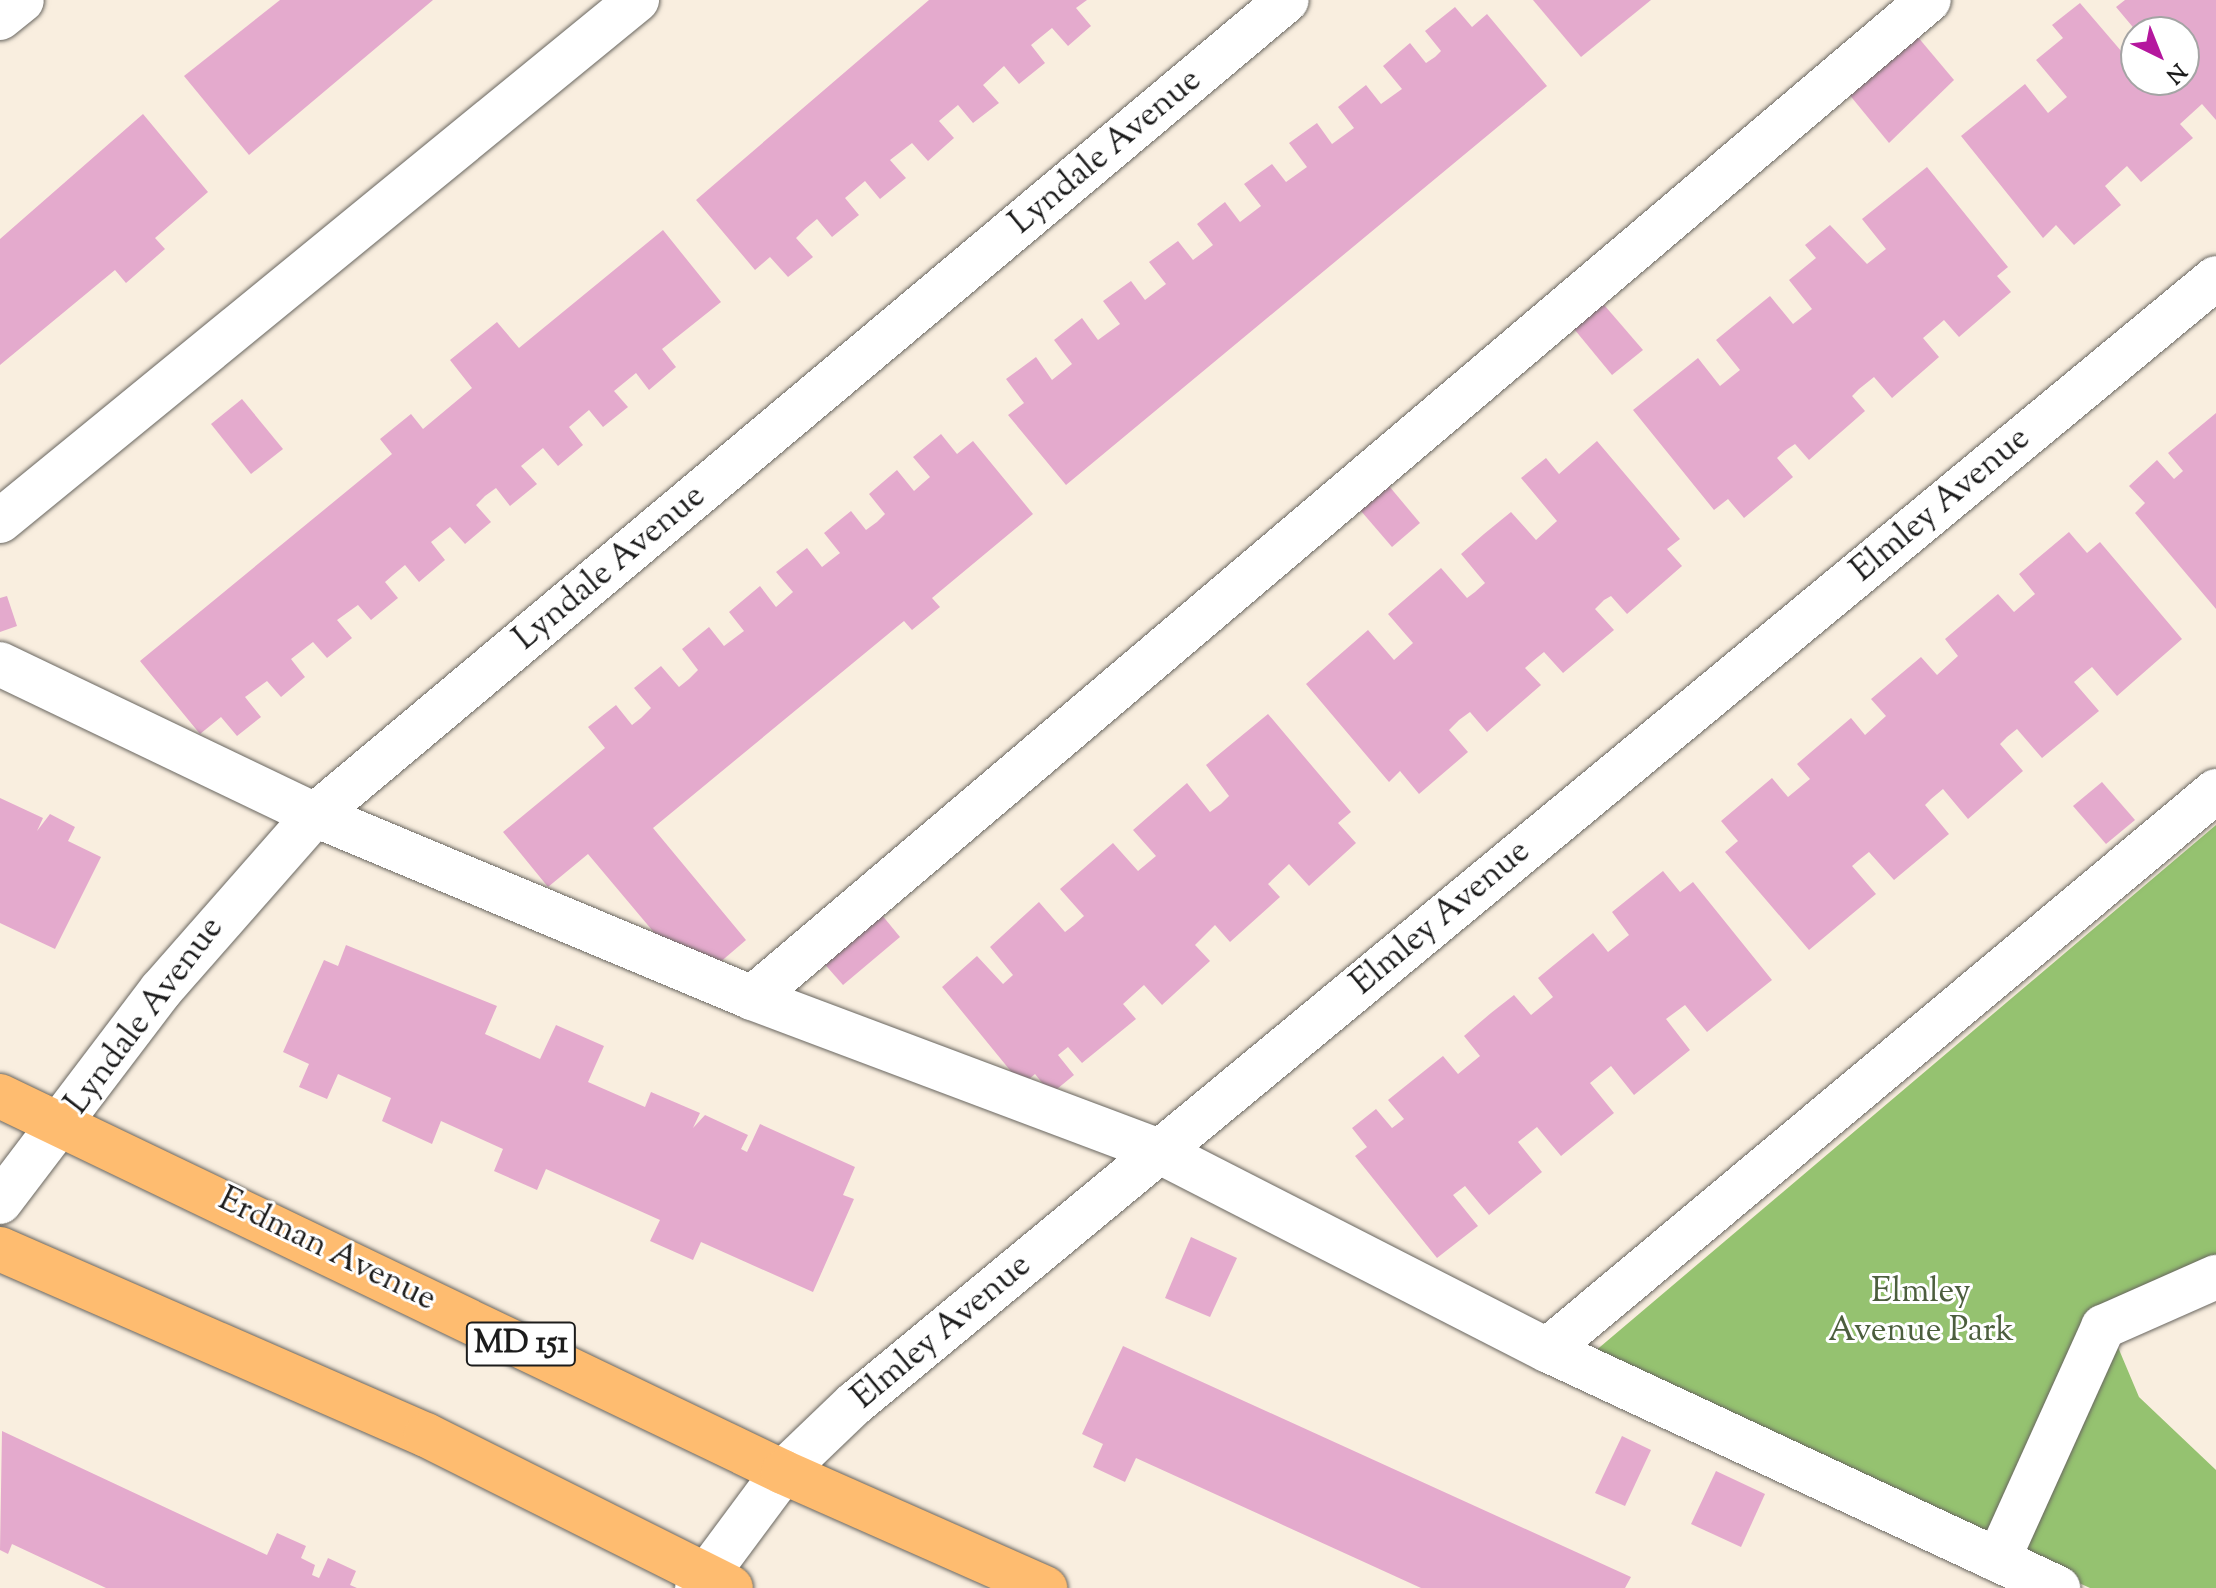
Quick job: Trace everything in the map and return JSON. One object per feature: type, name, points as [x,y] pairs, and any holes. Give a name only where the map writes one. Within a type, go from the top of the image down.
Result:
[{"type":"main road","name":"Erdman Avenue","points":[[0,1096],[64,1122],[783,1472],[1045,1588]]},
{"type":"main road","points":[[0,1249],[426,1435],[711,1584]]},
{"type":"street","points":[[0,18],[22,0]]},
{"type":"street","points":[[0,521],[637,0]]},
{"type":"street","name":"Lyndale Avenue","points":[[0,1202],[64,1122],[161,990],[315,815],[1287,0]]},
{"type":"street","points":[[752,998],[1929,0]]},
{"type":"street","name":"Elmley Avenue","points":[[711,1584],[783,1472],[1158,1151],[2216,278]]},
{"type":"street","points":[[0,664],[315,815],[752,998],[1158,1151],[1547,1350],[2058,1588]]},
{"type":"street","points":[[1547,1350],[2216,791]]},
{"type":"street","points":[[1998,1560],[2103,1327],[2216,1277]]},
{"type":"green space","name":"Elmley Avenue Park","points":[[2216,825],[2216,1264],[2104,1314],[2139,1397],[2216,1470],[2216,1588],[2090,1588],[1587,1358]]},
{"type":"building","points":[[280,0],[433,0],[249,155],[184,76]]},
{"type":"building","points":[[929,0],[1087,0],[1076,8],[1091,26],[1068,46],[1052,28],[1031,45],[1045,63],[1019,84],[1004,66],[983,85],[999,103],[973,123],[958,105],[939,121],[954,138],[928,161],[912,143],[890,160],[906,178],[880,199],[865,181],[845,198],[859,215],[832,237],[817,219],[796,238],[813,257],[788,277],[770,257],[755,270],[696,200]]},
{"type":"building","points":[[1533,0],[1651,0],[1581,57]]},
{"type":"building","points":[[2125,0],[2216,0],[2216,120],[2202,104],[2180,124],[2193,138],[2141,182],[2127,166],[2105,186],[2121,205],[2074,245],[2056,225],[2043,238],[1961,136],[2025,84],[2048,113],[2067,97],[2036,60],[2063,38],[2052,25],[2080,3],[2120,50],[2120,96],[2200,96],[2200,16],[2124,16],[2116,7]]},
{"type":"building","points":[[1455,7],[1472,27],[1487,14],[1547,86],[1066,485],[1008,415],[1024,403],[1006,379],[1036,357],[1052,380],[1072,364],[1054,340],[1082,318],[1098,340],[1120,324],[1103,301],[1131,281],[1145,300],[1166,284],[1149,262],[1178,241],[1193,260],[1213,245],[1197,224],[1225,202],[1240,222],[1261,206],[1244,184],[1272,164],[1286,182],[1307,167],[1289,143],[1317,123],[1332,144],[1354,128],[1338,107],[1366,85],[1381,104],[1402,89],[1383,66],[1410,43],[1426,63],[1435,57],[1441,51],[1425,31]]},
{"type":"building","points":[[1917,36],[1954,80],[1889,143],[1848,93]]},
{"type":"building","points":[[143,114],[208,192],[155,238],[165,249],[126,283],[115,270],[0,365],[0,239]]},
{"type":"building","points":[[1927,167],[2008,267],[1997,276],[2011,292],[1959,337],[1944,320],[1923,338],[1939,357],[1892,398],[1874,377],[1859,389],[1852,396],[1865,411],[1809,460],[1795,444],[1786,450],[1777,458],[1793,477],[1744,518],[1728,499],[1714,510],[1633,410],[1698,358],[1720,386],[1740,370],[1716,340],[1770,296],[1793,324],[1812,309],[1789,280],[1816,258],[1805,245],[1830,225],[1867,264],[1886,249],[1862,219]]},
{"type":"building","points":[[663,230],[721,302],[662,349],[676,367],[649,390],[636,373],[614,391],[628,407],[603,427],[589,410],[569,427],[583,445],[558,466],[543,448],[521,466],[537,484],[510,506],[496,488],[485,496],[476,505],[491,522],[465,544],[450,527],[431,542],[445,560],[419,582],[405,565],[385,582],[398,598],[371,620],[358,605],[337,620],[352,638],[327,658],[313,642],[291,659],[305,677],[281,697],[267,681],[245,697],[261,717],[237,736],[221,717],[200,734],[140,661],[392,454],[380,439],[411,414],[423,429],[472,388],[450,360],[497,322],[519,348]]},
{"type":"building","points":[[1599,299],[1643,350],[1612,375],[1570,324]]},
{"type":"building","points":[[242,399],[283,449],[251,474],[211,424]]},
{"type":"building","points":[[2216,413],[2216,609],[2135,513],[2145,503],[2129,486],[2157,460],[2174,479],[2183,471],[2168,453]]},
{"type":"building","points":[[941,434],[957,454],[973,441],[1033,514],[932,598],[940,607],[912,630],[904,621],[653,828],[746,940],[718,964],[657,936],[588,854],[548,887],[503,832],[605,748],[588,727],[616,705],[632,725],[641,718],[651,708],[634,688],[661,666],[679,687],[689,679],[698,670],[682,649],[709,627],[724,646],[744,631],[729,612],[760,586],[776,607],[793,592],[776,572],[807,548],[822,567],[840,553],[824,533],[851,511],[866,530],[877,522],[885,514],[869,494],[897,470],[914,491],[930,477],[913,457]]},
{"type":"building","points":[[1597,441],[1680,539],[1667,549],[1682,566],[1627,614],[1611,596],[1604,600],[1595,609],[1614,630],[1563,673],[1544,652],[1525,668],[1541,685],[1487,732],[1470,712],[1459,720],[1449,730],[1468,752],[1419,794],[1400,771],[1389,782],[1306,684],[1368,630],[1394,660],[1413,643],[1388,614],[1441,568],[1467,598],[1475,592],[1485,583],[1461,554],[1484,534],[1511,512],[1536,540],[1557,521],[1521,478],[1546,458],[1559,474]]},
{"type":"building","points":[[1384,480],[1420,523],[1392,547],[1355,504]]},
{"type":"building","points":[[2069,532],[2087,553],[2100,542],[2182,639],[2117,696],[2092,667],[2082,675],[2074,682],[2099,711],[2042,758],[2017,729],[2007,737],[2000,744],[2023,771],[1968,819],[1943,789],[1931,799],[1925,805],[1949,834],[1894,880],[1869,852],[1859,860],[1852,866],[1876,894],[1809,950],[1725,852],[1738,841],[1721,821],[1772,778],[1788,797],[1810,779],[1797,764],[1851,718],[1865,735],[1886,716],[1871,699],[1921,657],[1937,675],[1958,656],[1945,639],[1998,594],[2014,612],[2035,594],[2019,574]]},
{"type":"building","points":[[7,596],[17,626],[0,632],[0,598]]},
{"type":"building","points":[[1268,714],[1351,812],[1338,823],[1356,843],[1309,886],[1289,864],[1268,884],[1280,897],[1230,942],[1215,925],[1195,945],[1210,961],[1162,1005],[1144,985],[1123,1004],[1136,1019],[1082,1063],[1068,1047],[1058,1055],[1074,1075],[1051,1094],[1035,1074],[1022,1085],[942,987],[977,956],[1003,984],[1013,975],[990,947],[1039,902],[1065,932],[1074,925],[1084,916],[1060,889],[1113,843],[1138,871],[1156,856],[1133,830],[1187,783],[1210,812],[1221,804],[1229,796],[1206,765]]},
{"type":"building","points":[[2102,782],[2135,820],[2106,844],[2073,806]]},
{"type":"building","points":[[0,798],[43,818],[37,831],[50,814],[75,827],[68,841],[101,857],[55,949],[0,923]]},
{"type":"building","points":[[1663,871],[1680,892],[1693,882],[1772,980],[1707,1032],[1685,1005],[1666,1019],[1690,1050],[1634,1095],[1611,1066],[1590,1083],[1614,1113],[1561,1156],[1537,1127],[1518,1142],[1542,1172],[1489,1215],[1465,1186],[1453,1195],[1478,1226],[1437,1258],[1355,1156],[1367,1147],[1352,1128],[1376,1109],[1392,1128],[1404,1119],[1388,1100],[1443,1056],[1458,1074],[1480,1056],[1464,1036],[1491,1013],[1514,995],[1531,1015],[1553,997],[1538,978],[1593,933],[1608,952],[1629,935],[1612,912]]},
{"type":"building","points":[[872,903],[900,937],[843,985],[814,952]]},
{"type":"building","points":[[346,945],[497,1006],[485,1034],[540,1059],[556,1025],[604,1046],[588,1082],[645,1107],[651,1092],[700,1113],[693,1128],[705,1115],[748,1135],[741,1149],[747,1152],[760,1124],[855,1167],[843,1195],[854,1199],[813,1292],[701,1242],[693,1260],[650,1241],[660,1220],[546,1169],[537,1190],[494,1171],[503,1149],[441,1121],[432,1144],[382,1121],[391,1098],[338,1074],[327,1099],[299,1087],[309,1064],[283,1052],[324,960],[338,966]]},
{"type":"building","points":[[1191,1237],[1237,1258],[1210,1317],[1165,1298]]},
{"type":"building","points":[[1123,1346],[1631,1577],[1625,1588],[1421,1588],[1136,1458],[1125,1482],[1093,1467],[1103,1444],[1082,1434]]},
{"type":"building","points":[[2,1431],[267,1555],[277,1533],[306,1546],[301,1558],[315,1565],[312,1575],[319,1578],[328,1558],[356,1571],[350,1585],[357,1588],[106,1588],[12,1544],[8,1554],[0,1550]]},
{"type":"building","points":[[1622,1436],[1651,1450],[1625,1506],[1595,1493]]},
{"type":"building","points":[[1716,1471],[1765,1494],[1741,1547],[1691,1524]]}]
